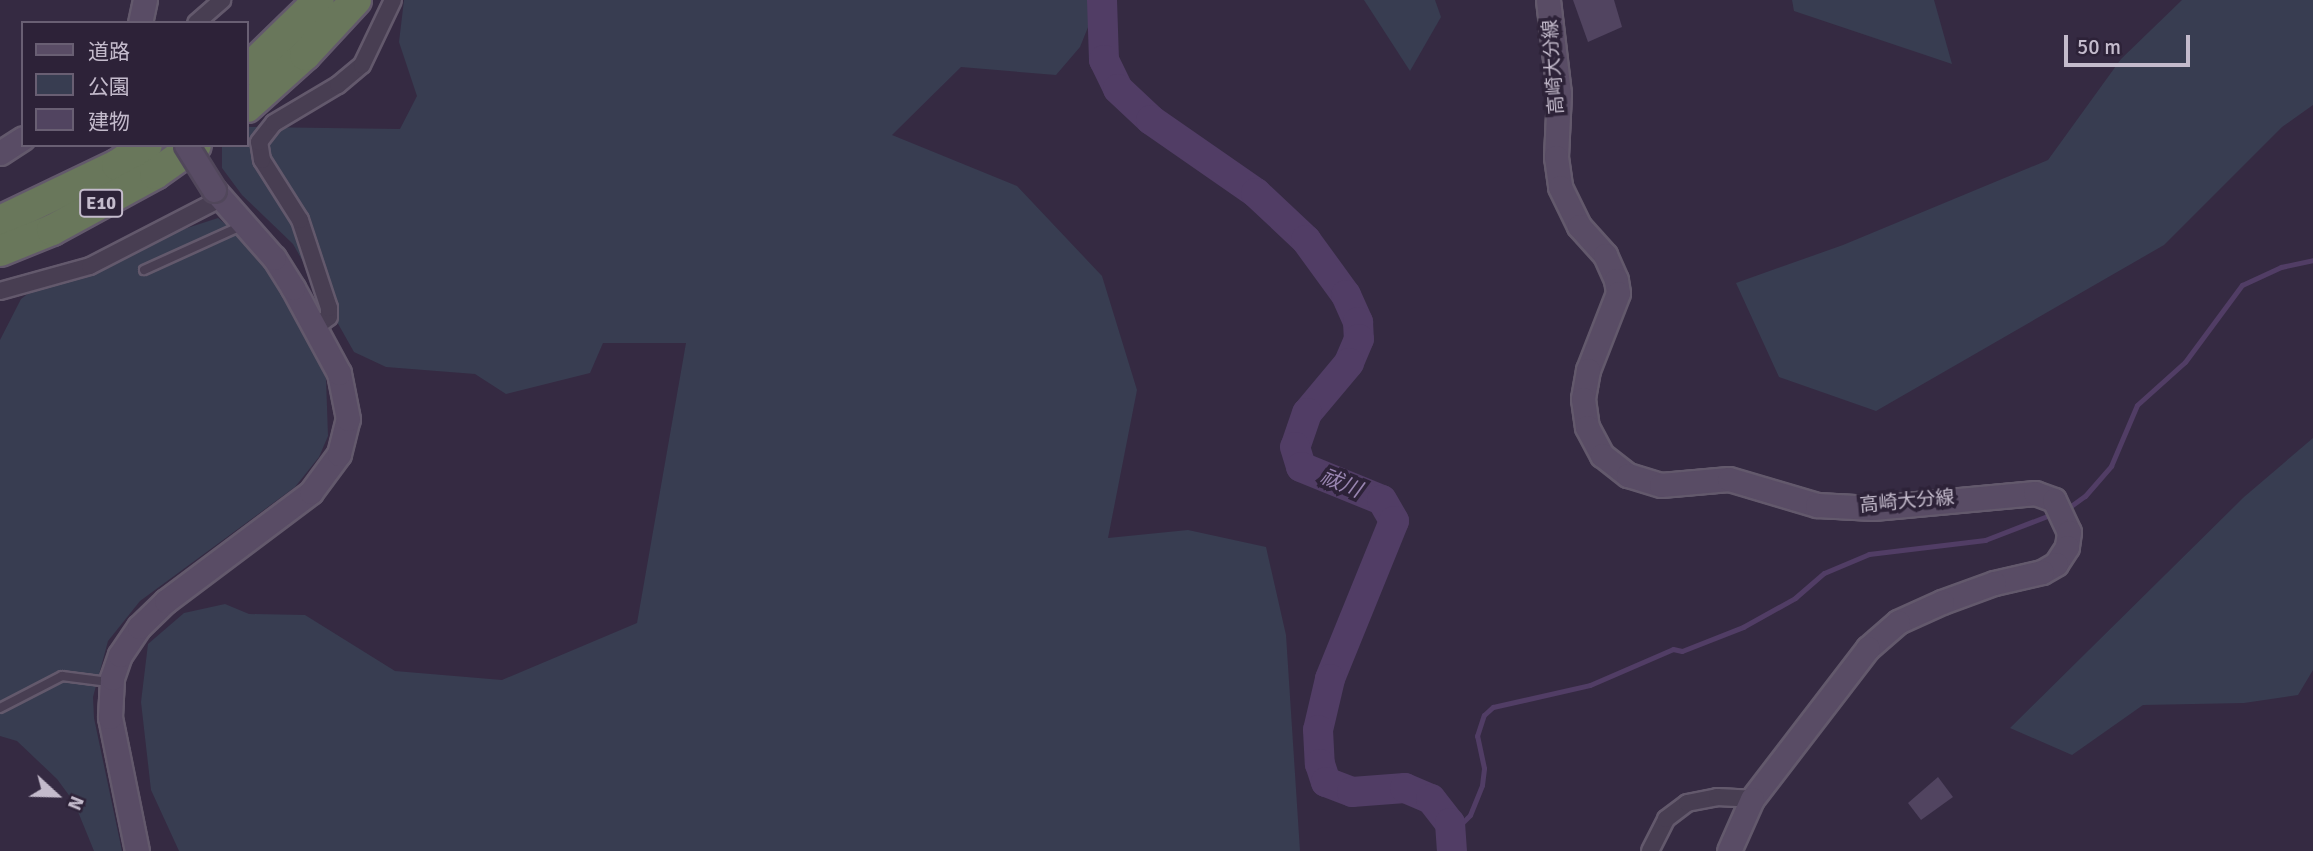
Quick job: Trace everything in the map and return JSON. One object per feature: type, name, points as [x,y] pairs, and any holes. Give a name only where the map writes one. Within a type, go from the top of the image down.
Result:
[{"type":"highway","points":[[248,69],[319,0]]},
{"type":"highway","points":[[248,106],[305,55],[356,0]]},
{"type":"highway","name":"E10","points":[[0,221],[117,165],[144,147]]},
{"type":"highway","name":"E10","points":[[0,251],[52,230],[155,174],[192,147]]},
{"type":"main road","points":[[140,21],[145,0]]},
{"type":"main road","name":"高崎大分線","points":[[1548,0],[1559,93],[1556,157],[1560,187],[1578,226],[1605,255],[1616,280],[1618,293],[1588,370],[1583,399],[1587,427],[1602,455],[1628,475],[1661,485],[1729,480],[1817,505],[1873,508],[2035,493],[2054,500],[2069,532],[2067,547],[2056,564],[2042,572],[1994,583],[1898,622],[1868,648],[1752,799],[1729,851]]},
{"type":"main road","points":[[0,153],[21,139]]},
{"type":"main road","points":[[137,851],[112,735],[112,682],[126,644],[150,615],[298,505],[335,461],[346,435],[346,402],[339,373],[316,327],[274,258],[217,195],[187,147]]},
{"type":"street","points":[[198,21],[222,0]]},
{"type":"street","points":[[316,327],[329,317],[329,308],[300,220],[262,160],[259,142],[274,123],[338,85],[362,65],[393,0]]},
{"type":"street","points":[[0,291],[90,267],[217,195]]},
{"type":"street","points":[[1650,851],[1666,819],[1687,803],[1717,797],[1752,799]]},
{"type":"lane","points":[[144,270],[244,225]]},
{"type":"lane","points":[[0,708],[62,676],[112,682]]},
{"type":"green space","points":[[404,0],[1099,0],[1080,47],[1056,75],[961,67],[892,135],[1017,186],[1102,276],[1137,390],[1108,538],[1188,530],[1266,547],[1286,635],[1300,851],[179,851],[151,790],[141,702],[148,644],[184,613],[225,604],[249,614],[305,615],[395,671],[502,680],[637,623],[686,343],[603,343],[590,373],[506,394],[475,374],[386,367],[354,352],[293,244],[242,195],[222,168],[222,147],[248,147],[248,127],[400,129],[417,96],[399,42]]},
{"type":"green space","points":[[1364,0],[1435,0],[1441,17],[1410,71]]},
{"type":"green space","points":[[1792,0],[1934,0],[1952,64],[1794,11]]},
{"type":"green space","points":[[2182,0],[2313,0],[2313,105],[2282,127],[2164,245],[1876,411],[1779,377],[1736,283],[1843,245],[2048,160],[2121,59]]},
{"type":"green space","points":[[218,218],[246,241],[274,275],[315,343],[326,378],[328,436],[319,457],[295,487],[140,601],[108,641],[93,697],[94,718],[122,851],[94,851],[74,802],[57,779],[17,741],[0,736],[0,340],[21,299],[34,289],[99,269],[178,231]]},
{"type":"green space","points":[[2313,438],[2313,670],[2298,695],[2244,703],[2143,705],[2072,755],[2010,728],[2244,497]]},
{"type":"building","points":[[1573,0],[1614,0],[1622,27],[1588,42]]},
{"type":"building","points":[[1938,777],[1953,797],[1921,820],[1908,803]]},
{"type":"waterway","name":"祓川","points":[[1102,0],[1104,60],[1118,89],[1151,120],[1256,193],[1306,240],[1346,295],[1358,322],[1359,339],[1349,363],[1307,413],[1295,447],[1301,467],[1382,500],[1394,521],[1330,679],[1318,730],[1320,764],[1326,782],[1352,792],[1405,788],[1431,799],[1450,823],[1452,851]]},
{"type":"waterway","points":[[2064,511],[2085,496],[2111,466],[2137,405],[2185,362],[2242,285],[2281,267],[2313,260]]},
{"type":"waterway","points":[[1450,835],[1470,815],[1482,785],[1484,768],[1477,736],[1484,715],[1493,707],[1590,685],[1673,649],[1682,651],[1743,627],[1795,598],[1824,573],[1869,554],[1985,540],[2055,513]]}]
